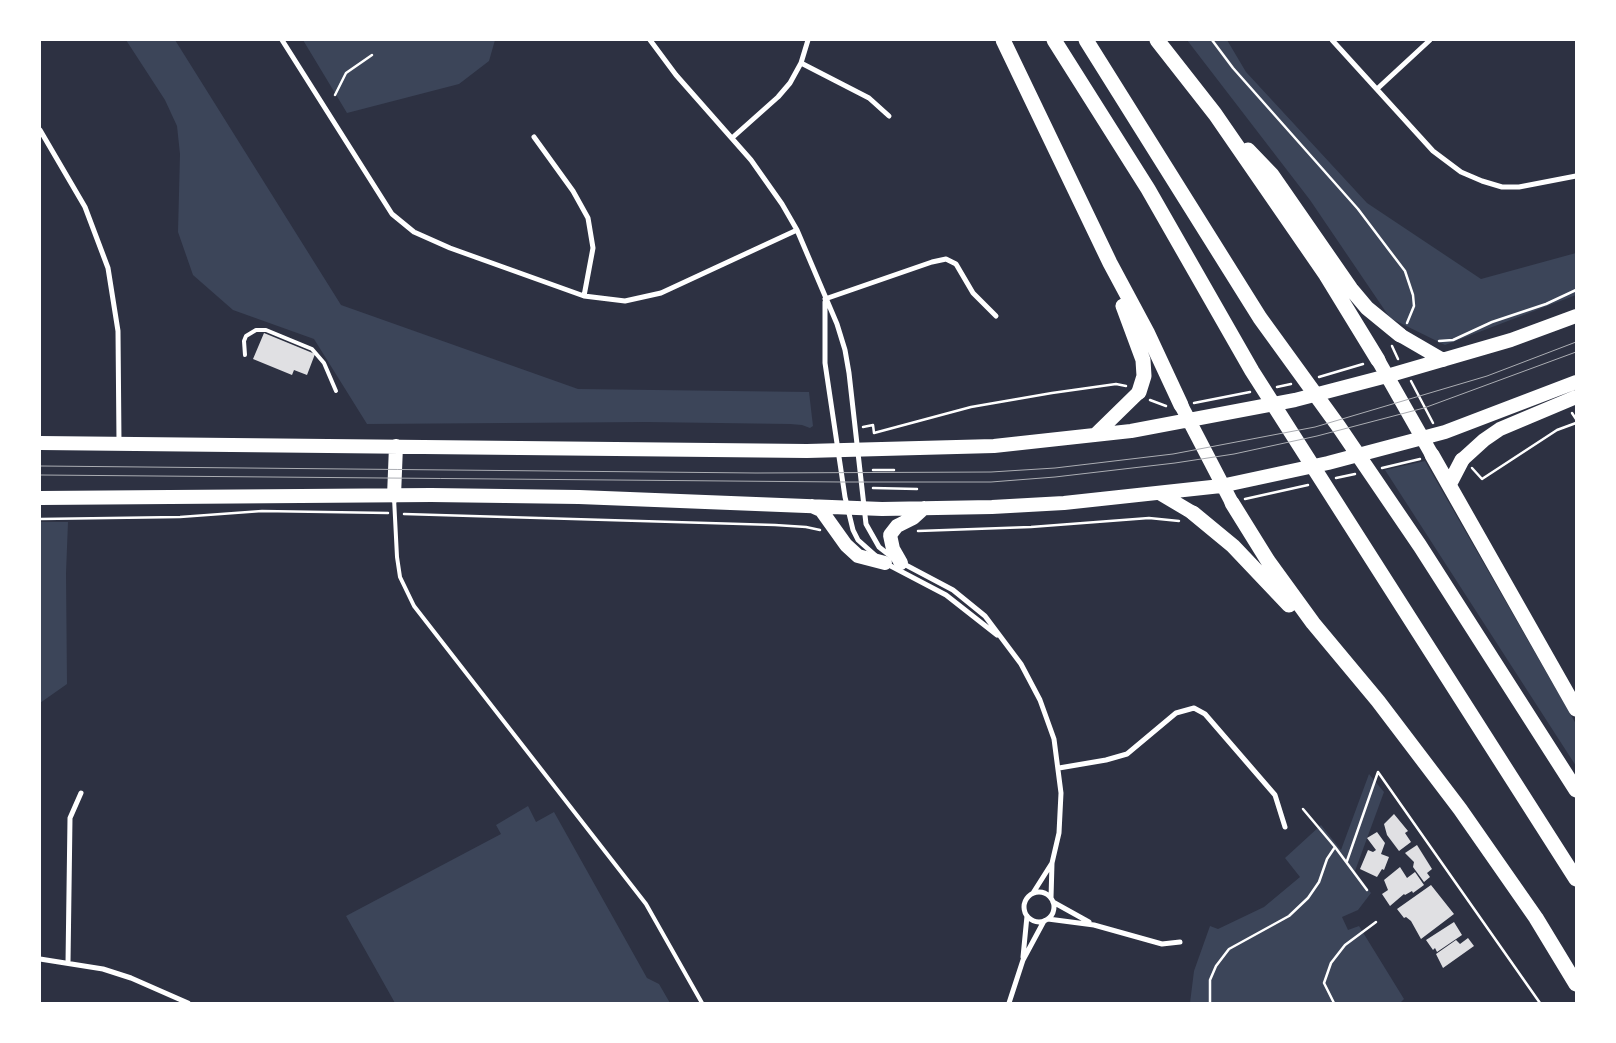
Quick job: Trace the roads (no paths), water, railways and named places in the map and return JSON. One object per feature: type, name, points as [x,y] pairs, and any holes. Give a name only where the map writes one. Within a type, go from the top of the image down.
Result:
[{"type":"highway","points":[[1003,40],[1110,264],[1147,332],[1221,486],[1268,560],[1313,623],[1378,701],[1460,809],[1536,918],[1576,984]]},
{"type":"highway","points":[[1054,40],[1148,189],[1252,371],[1576,878]]},
{"type":"highway","points":[[1086,40],[1188,206],[1260,318],[1382,490],[1576,790]]},
{"type":"highway","points":[[1157,40],[1214,114],[1326,275],[1378,360],[1576,709]]},
{"type":"highway","points":[[1214,114],[1272,175],[1367,308],[1443,360]]},
{"type":"highway","points":[[1095,435],[1139,392],[1144,376],[1143,360],[1118,296],[1110,264]]},
{"type":"highway","points":[[40,443],[839,451],[994,446],[1095,435],[1191,421],[1295,400],[1443,360],[1536,332],[1576,316]]},
{"type":"highway","points":[[40,498],[619,497],[864,508],[1064,503],[1162,494],[1221,486],[1328,463],[1421,438],[1500,413],[1576,382]]},
{"type":"highway","points":[[1449,485],[1464,462],[1484,440],[1500,429],[1576,397]]},
{"type":"highway","points":[[394,496],[396,446]]},
{"type":"highway","points":[[1162,494],[1193,513],[1259,571],[1378,701]]},
{"type":"highway","points":[[812,506],[821,510],[846,545],[858,556],[885,563]]},
{"type":"highway","points":[[901,562],[893,549],[890,535],[897,526],[913,518],[924,508]]},
{"type":"street","points":[[282,40],[383,201],[403,223],[428,240],[584,296],[625,301],[661,293],[796,230]]},
{"type":"street","points":[[650,40],[676,75],[732,138],[767,182],[796,230],[845,350],[856,428],[866,524],[872,539],[879,547],[901,562],[953,590],[985,616],[1025,670],[1040,700],[1054,739],[1059,768],[1061,814],[1052,863],[1053,912],[1046,920],[1023,960],[1009,1003]]},
{"type":"street","points":[[732,138],[778,97],[790,83],[801,63],[808,40]]},
{"type":"street","points":[[1332,40],[1433,151],[1447,163],[1468,175],[1502,186],[1519,187],[1576,176]]},
{"type":"street","points":[[1377,89],[1430,40]]},
{"type":"street","points":[[801,63],[869,98],[889,116]]},
{"type":"street","points":[[40,130],[85,207],[108,268],[118,330],[119,444]]},
{"type":"street","points":[[534,137],[573,191],[588,218],[593,248],[584,296]]},
{"type":"street","points":[[825,298],[946,259],[956,264],[973,293],[996,316]]},
{"type":"street","points":[[825,298],[825,364],[848,507],[858,540],[885,563],[946,595],[1004,641]]},
{"type":"street","points":[[1059,768],[1127,754],[1176,713],[1194,708],[1205,714],[1275,795],[1285,827]]},
{"type":"street","points":[[68,963],[70,818],[81,793]]},
{"type":"street","points":[[1023,960],[1027,916],[1025,903],[1052,863]]},
{"type":"street","points":[[1033,893],[1043,893],[1094,925]]},
{"type":"street","points":[[1027,916],[1035,921],[1046,920],[1094,925],[1162,944],[1180,942]]},
{"type":"street","points":[[40,959],[68,963],[131,978],[188,1003]]},
{"type":"lane","points":[[245,355],[244,341],[246,336],[256,330],[266,330],[312,349],[324,364],[336,391]]},
{"type":"lane","points":[[394,496],[396,558],[400,577],[414,606],[646,904],[702,1003]]},
{"type":"tram line","points":[[40,466],[756,473],[991,472],[1055,468],[1173,454],[1315,427],[1487,376],[1576,342]]},
{"type":"tram line","points":[[40,475],[842,482],[991,482],[1055,477],[1234,454],[1317,436],[1424,408],[1576,352]]}]
